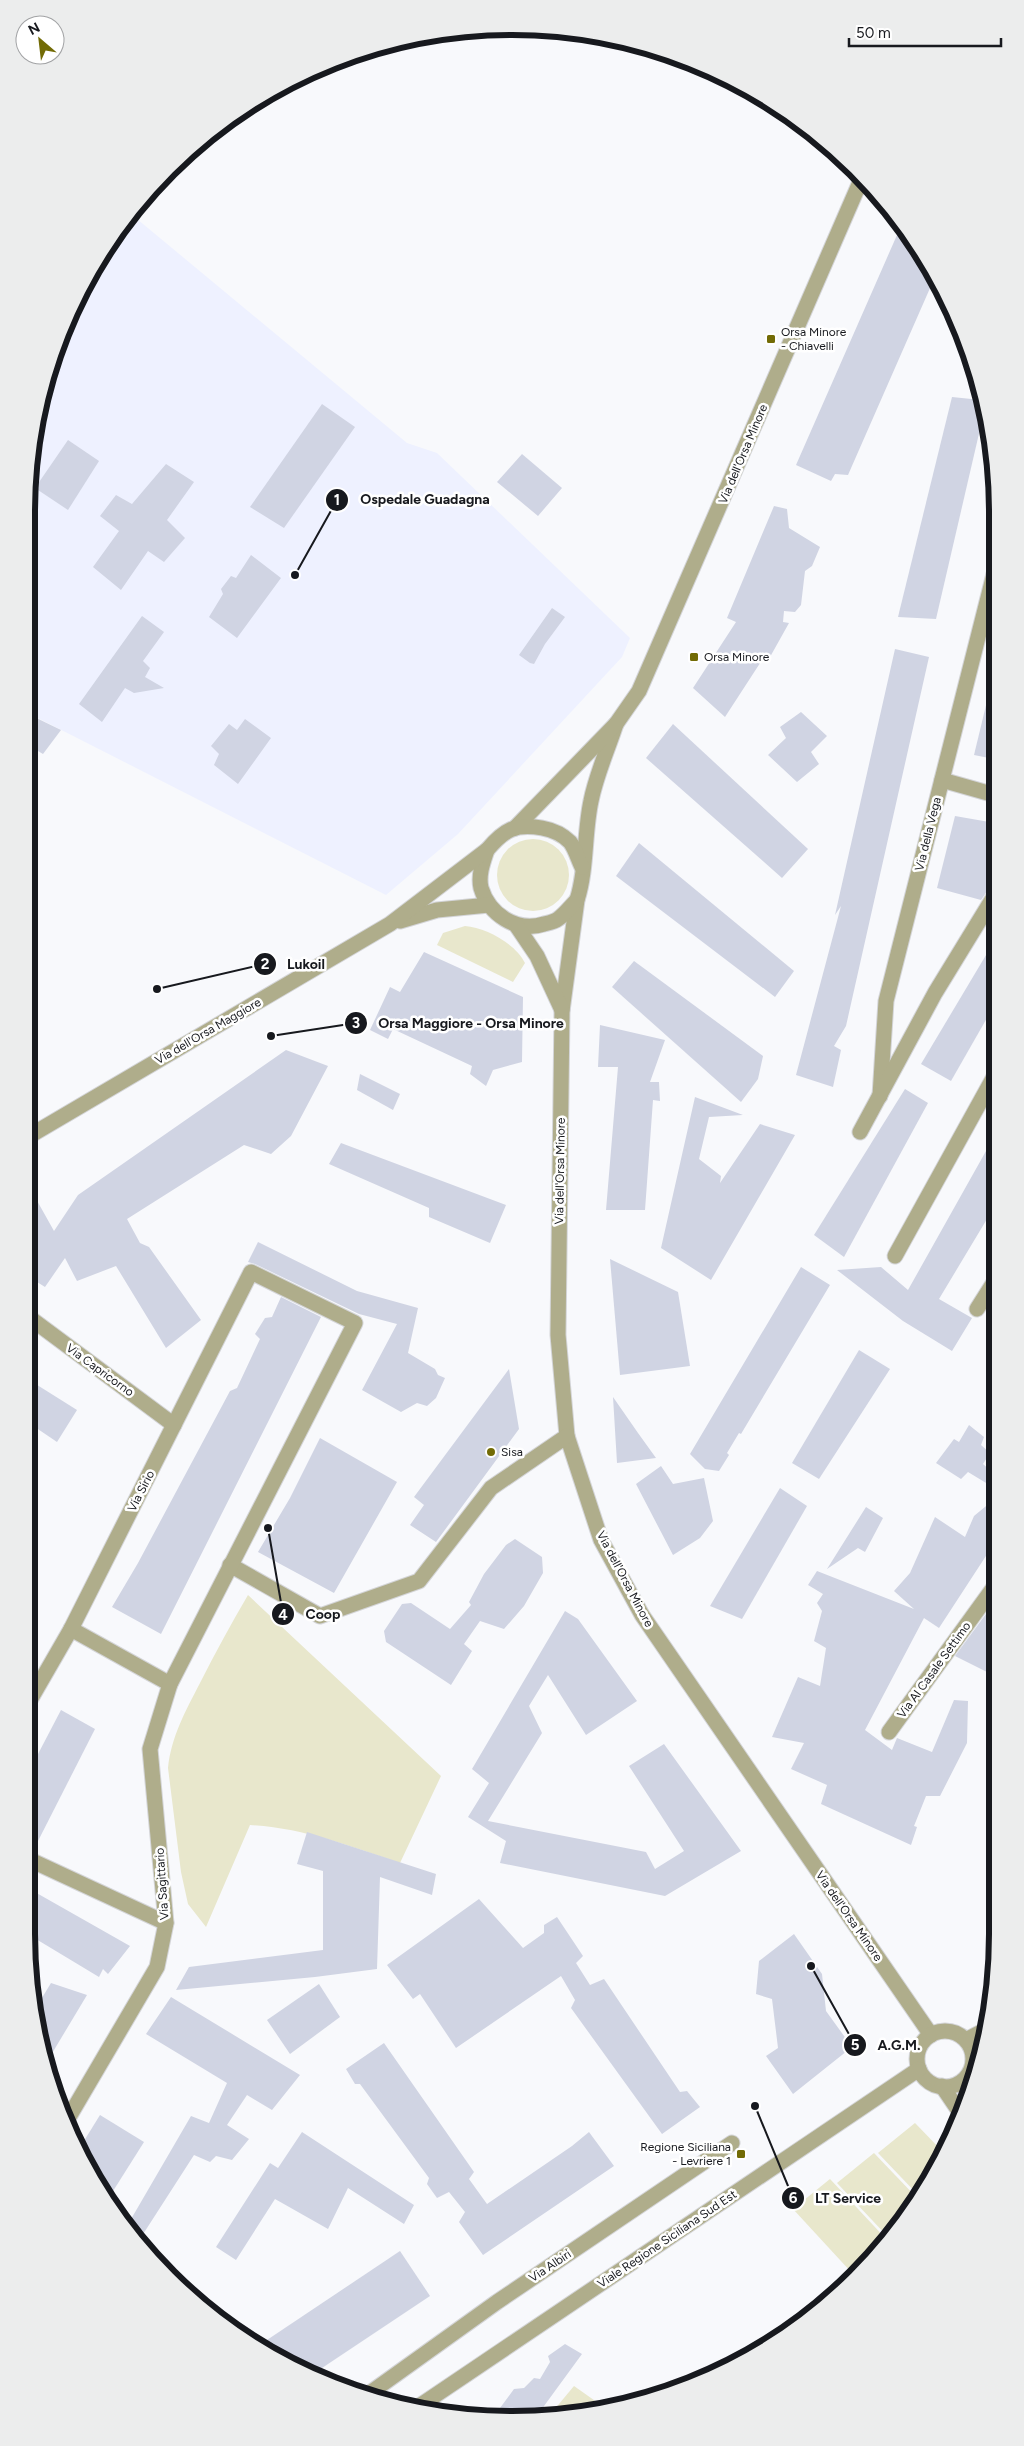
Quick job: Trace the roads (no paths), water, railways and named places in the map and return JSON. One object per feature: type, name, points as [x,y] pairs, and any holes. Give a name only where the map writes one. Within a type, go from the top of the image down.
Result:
[{"type":"street","name":"Via dell'Orsa Minore","points":[[616,724],[639,691],[653,662],[859,185]]},
{"type":"street","name":"Via della Vega","points":[[880,1096],[886,1001],[989,594]]},
{"type":"street","points":[[515,828],[616,724]]},
{"type":"street","points":[[487,850],[480,871],[481,887],[489,904],[504,919],[516,925],[535,927],[557,920],[577,900],[582,884],[582,867],[591,800],[616,724]]},
{"type":"street","points":[[942,780],[989,794]]},
{"type":"street","points":[[390,924],[487,850],[500,836],[515,828],[526,825],[554,830],[570,843],[582,867]]},
{"type":"street","name":"Via dell'Orsa Minore","points":[[577,900],[562,1011],[558,1335],[566,1436],[601,1540],[642,1615],[931,2035]]},
{"type":"street","points":[[390,924],[437,910],[489,904]]},
{"type":"street","points":[[860,1132],[936,993],[989,905]]},
{"type":"street","name":"Via dell'Orsa Maggiore","points":[[35,1133],[390,924]]},
{"type":"street","points":[[516,925],[537,956],[562,1011]]},
{"type":"street","points":[[895,1256],[989,1086]]},
{"type":"street","name":"Via Sirio","points":[[35,1692],[71,1629],[251,1272]]},
{"type":"street","name":"Via Sagittario","points":[[70,2115],[157,1967],[166,1923],[150,1749],[170,1684],[355,1323],[251,1272]]},
{"type":"street","points":[[977,1310],[989,1291]]},
{"type":"street","name":"Via Capricorno","points":[[35,1323],[174,1425]]},
{"type":"street","points":[[230,1565],[320,1616],[419,1581],[491,1488],[566,1436]]},
{"type":"street","name":"Via Al Casale Settimo","points":[[889,1732],[989,1595]]},
{"type":"street","points":[[71,1629],[170,1684]]},
{"type":"street","points":[[35,1862],[166,1923]]},
{"type":"street","points":[[967,2076],[955,2085],[942,2086],[930,2082],[919,2069],[919,2050],[931,2035],[949,2031],[966,2040],[973,2057]]},
{"type":"street","points":[[966,2040],[979,2033]]},
{"type":"street","name":"Viale Regione Siciliana Sud Est","points":[[425,2403],[919,2069]]},
{"type":"street","points":[[942,2086],[957,2107]]},
{"type":"street","name":"Via Albiri","points":[[374,2390],[498,2302],[732,2143]]},
{"type":"place","name":"Orsa Minore - Chiavelli","points":[[771,339]]},
{"type":"place","name":"Ospedale Guadagna","points":[[295,575]]},
{"type":"place","name":"Orsa Minore","points":[[694,657]]},
{"type":"place","name":"Lukoil","points":[[157,989]]},
{"type":"place","name":"Orsa Maggiore - Orsa Minore","points":[[271,1036]]},
{"type":"place","name":"Sisa","points":[[491,1452]]},
{"type":"place","name":"Coop","points":[[268,1528]]},
{"type":"place","name":"A.G.M.","points":[[811,1966]]},
{"type":"place","name":"LT Service","points":[[755,2106]]},
{"type":"place","name":"Regione Siciliana - Levriere 1","points":[[741,2154]]}]
